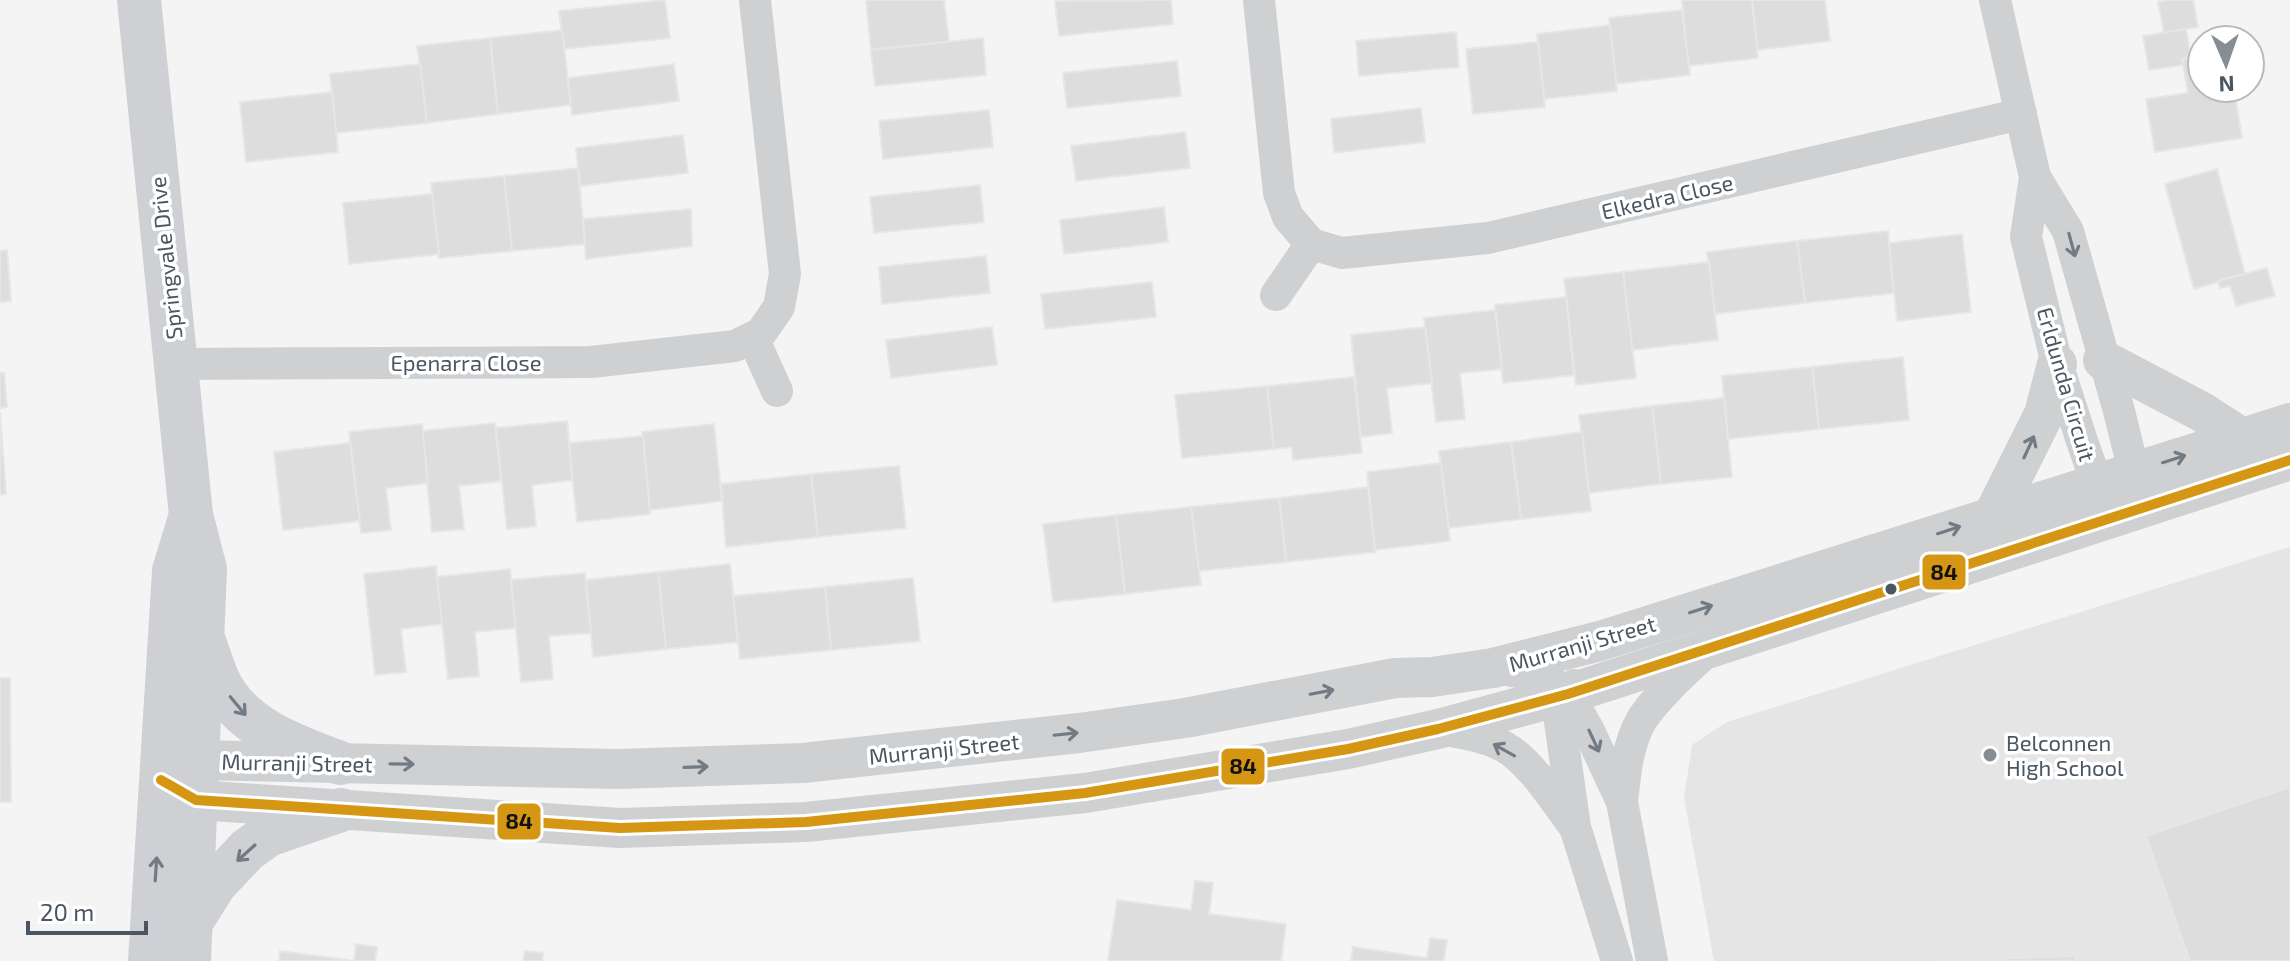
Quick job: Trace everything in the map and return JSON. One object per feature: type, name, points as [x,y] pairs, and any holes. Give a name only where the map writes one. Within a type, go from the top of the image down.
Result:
[{"type":"main road","name":"Springvale Drive","points":[[139,0],[191,515],[205,569],[203,638],[185,780],[150,961]]},
{"type":"main road","name":"Springvale Drive","points":[[191,515],[174,571],[191,940]]},
{"type":"main road","points":[[203,638],[219,682],[243,714],[297,747],[340,763]]},
{"type":"main road","points":[[191,940],[215,884],[247,850],[268,835],[341,810]]},
{"type":"street","points":[[139,0],[149,0]]},
{"type":"street","points":[[755,0],[785,274],[779,307],[761,333],[753,338],[777,391]]},
{"type":"street","points":[[1259,0],[1279,193],[1288,217],[1311,244],[1276,295]]},
{"type":"street","name":"Erldunda Circuit","points":[[1995,0],[2035,177],[2068,231],[2103,360],[2116,478],[2125,514]]},
{"type":"street","name":"Elkedra Close","points":[[1311,244],[1342,253],[1488,238],[2021,114]]},
{"type":"street","name":"Erldunda Circuit","points":[[2035,177],[2026,237],[2057,364],[2116,478]]},
{"type":"street","name":"Epenarra Close","points":[[176,364],[591,362],[735,346],[753,338]]},
{"type":"street","points":[[2103,360],[2202,412],[2242,438]]},
{"type":"street","points":[[1993,516],[2044,414],[2057,364]]},
{"type":"street","name":"Murranji Street","points":[[185,780],[340,763],[618,769],[803,763],[1079,733],[1185,718],[1395,678],[1432,677],[1493,668],[1600,641],[2290,423]]},
{"type":"street","name":"Murranji Street","points":[[185,780],[341,810],[620,828],[806,822],[1085,793],[1348,749],[1438,729],[1568,694],[2290,460]]},
{"type":"street","points":[[1600,641],[1568,694],[1560,722],[1575,827],[1617,961]]},
{"type":"street","points":[[1622,802],[1627,759],[1642,721],[1682,673],[1707,651]]},
{"type":"street","points":[[1493,668],[1529,674],[1556,685],[1568,694],[1589,731],[1622,802],[1652,961]]},
{"type":"street","points":[[1438,729],[1474,735],[1510,750],[1546,787],[1575,827]]},
{"type":"shaded area","name":"Belconnen High School","points":[[2290,547],[2290,961],[1714,961],[1684,798],[1692,745],[1727,722]]},
{"type":"building","points":[[665,0],[670,38],[564,49],[559,11]]},
{"type":"building","points":[[866,0],[944,0],[949,42],[871,50]]},
{"type":"building","points":[[1171,0],[1173,24],[1059,36],[1055,1]]},
{"type":"building","points":[[1682,0],[1752,0],[1758,58],[1688,66]]},
{"type":"building","points":[[1752,0],[1825,0],[1830,41],[1758,50]]},
{"type":"building","points":[[2193,0],[2197,24],[2186,24],[2186,29],[2164,33],[2158,2]]},
{"type":"building","points":[[1682,10],[1690,75],[1616,84],[1609,18]]},
{"type":"building","points":[[1610,25],[1617,91],[1544,99],[1537,34]]},
{"type":"building","points":[[2186,29],[2186,59],[2182,59],[2183,65],[2149,70],[2143,36]]},
{"type":"building","points":[[562,30],[571,105],[498,114],[490,38]]},
{"type":"building","points":[[1456,32],[1459,67],[1359,76],[1356,41]]},
{"type":"building","points":[[490,38],[498,114],[427,123],[417,46]]},
{"type":"building","points":[[983,38],[986,75],[875,86],[871,50]]},
{"type":"building","points":[[1538,42],[1545,107],[1473,114],[1466,49]]},
{"type":"building","points":[[2182,59],[2186,59],[2186,82]]},
{"type":"building","points":[[1177,61],[1181,96],[1067,108],[1063,73]]},
{"type":"building","points":[[420,64],[427,123],[336,133],[330,74]]},
{"type":"building","points":[[674,64],[679,101],[572,115],[568,78]]},
{"type":"building","points":[[332,92],[338,152],[246,162],[240,102]]},
{"type":"building","points":[[2186,93],[2186,104],[2237,104],[2242,138],[2155,152],[2146,99]]},
{"type":"building","points":[[1421,108],[1425,142],[1334,153],[1331,119]]},
{"type":"building","points":[[989,110],[993,147],[883,159],[879,121]]},
{"type":"building","points":[[1185,132],[1190,168],[1076,181],[1071,146]]},
{"type":"building","points":[[683,135],[688,173],[580,186],[576,148]]},
{"type":"building","points":[[578,168],[585,244],[512,251],[504,176]]},
{"type":"building","points":[[2217,169],[2245,274],[2194,289],[2165,184]]},
{"type":"building","points":[[504,176],[512,251],[439,258],[431,183]]},
{"type":"building","points":[[980,185],[984,222],[874,233],[870,197]]},
{"type":"building","points":[[432,194],[439,254],[349,264],[343,203]]},
{"type":"building","points":[[1164,207],[1168,242],[1064,254],[1060,220]]},
{"type":"building","points":[[691,209],[692,246],[586,259],[583,219]]},
{"type":"building","points":[[1888,231],[1894,293],[1805,303],[1797,241]]},
{"type":"building","points":[[1962,234],[1971,312],[1897,321],[1889,243]]},
{"type":"building","points":[[1797,241],[1805,303],[1715,314],[1707,252]]},
{"type":"building","points":[[7,250],[11,301],[0,302],[0,251]]},
{"type":"building","points":[[986,256],[990,293],[882,304],[879,267]]},
{"type":"building","points":[[1709,262],[1718,340],[1632,350],[1623,272]]},
{"type":"building","points":[[2267,268],[2275,296],[2236,306],[2230,286],[2220,288],[2218,281]]},
{"type":"building","points":[[1623,272],[1636,378],[1576,385],[1564,279]]},
{"type":"building","points":[[1152,282],[1156,317],[1045,329],[1041,294]]},
{"type":"building","points":[[1566,297],[1574,375],[1503,383],[1495,305]]},
{"type":"building","points":[[1495,310],[1502,369],[1460,373],[1465,419],[1436,422],[1424,318]]},
{"type":"building","points":[[992,327],[997,365],[891,378],[886,340]]},
{"type":"building","points":[[1425,327],[1432,383],[1387,388],[1392,433],[1361,437],[1351,335]]},
{"type":"building","points":[[1903,357],[1909,420],[1819,429],[1812,367]]},
{"type":"building","points":[[1812,367],[1819,429],[1728,439],[1722,376]]},
{"type":"building","points":[[0,373],[4,373],[7,407],[0,408]]},
{"type":"building","points":[[1354,377],[1362,453],[1293,460],[1292,447],[1274,449],[1267,386]]},
{"type":"building","points":[[1267,386],[1274,449],[1182,458],[1175,395]]},
{"type":"building","points":[[1724,398],[1732,477],[1661,484],[1652,406]]},
{"type":"building","points":[[1652,406],[1661,484],[1589,493],[1579,415]]},
{"type":"building","points":[[0,412],[6,494],[0,495]]},
{"type":"building","points":[[567,421],[573,480],[532,485],[536,526],[507,529],[496,428]]},
{"type":"building","points":[[495,423],[501,481],[459,486],[464,529],[432,532],[422,431]]},
{"type":"building","points":[[422,424],[428,483],[386,488],[391,530],[361,533],[349,432]]},
{"type":"building","points":[[714,424],[722,501],[650,510],[642,432]]},
{"type":"building","points":[[1582,432],[1591,511],[1521,519],[1511,442]]},
{"type":"building","points":[[643,436],[650,514],[577,522],[569,443]]},
{"type":"building","points":[[1511,442],[1521,519],[1449,528],[1439,451]]},
{"type":"building","points":[[350,443],[360,521],[283,530],[274,452]]},
{"type":"building","points":[[1441,463],[1450,541],[1375,550],[1367,472]]},
{"type":"building","points":[[899,466],[906,528],[818,537],[811,474]]},
{"type":"building","points":[[811,474],[818,537],[726,547],[721,484]]},
{"type":"building","points":[[1368,487],[1375,552],[1286,562],[1279,498]]},
{"type":"building","points":[[1279,498],[1286,562],[1199,571],[1191,507]]},
{"type":"building","points":[[1191,507],[1201,585],[1125,594],[1116,515]]},
{"type":"building","points":[[1116,515],[1125,594],[1053,602],[1043,524]]},
{"type":"building","points":[[730,564],[738,642],[666,649],[658,572]]},
{"type":"building","points":[[436,566],[443,624],[401,629],[406,672],[375,675],[364,574]]},
{"type":"building","points":[[510,569],[517,628],[475,632],[479,676],[448,679],[437,577]]},
{"type":"building","points":[[658,572],[666,649],[593,657],[586,580]]},
{"type":"building","points":[[585,573],[591,633],[549,636],[553,679],[521,682],[511,580]]},
{"type":"building","points":[[913,578],[920,641],[831,650],[825,587]]},
{"type":"building","points":[[825,587],[831,650],[740,659],[733,596]]},
{"type":"building","points":[[0,678],[10,678],[11,802],[0,802]]},
{"type":"building","points":[[2290,787],[2290,961],[2190,961],[2146,836]]},
{"type":"building","points":[[1195,881],[1213,883],[1209,914],[1286,924],[1281,961],[1108,961],[1117,900],[1191,910]]},
{"type":"building","points":[[1430,938],[1447,940],[1444,961],[1351,961],[1353,947],[1427,958]]},
{"type":"building","points":[[356,944],[377,947],[375,961],[354,961]]},
{"type":"building","points":[[280,951],[348,960],[352,961],[279,961]]},
{"type":"building","points":[[525,951],[543,953],[542,961],[523,961]]},
{"type":"building","points":[[2075,956],[2075,961],[1937,961]]},
{"type":"transit line","name":"84","points":[[161,780],[196,800],[620,828],[806,822],[1085,793],[1348,749],[1438,729],[1568,694],[2290,460]]},
{"type":"place","name":"Belconnen High School","points":[[1990,755]]}]
